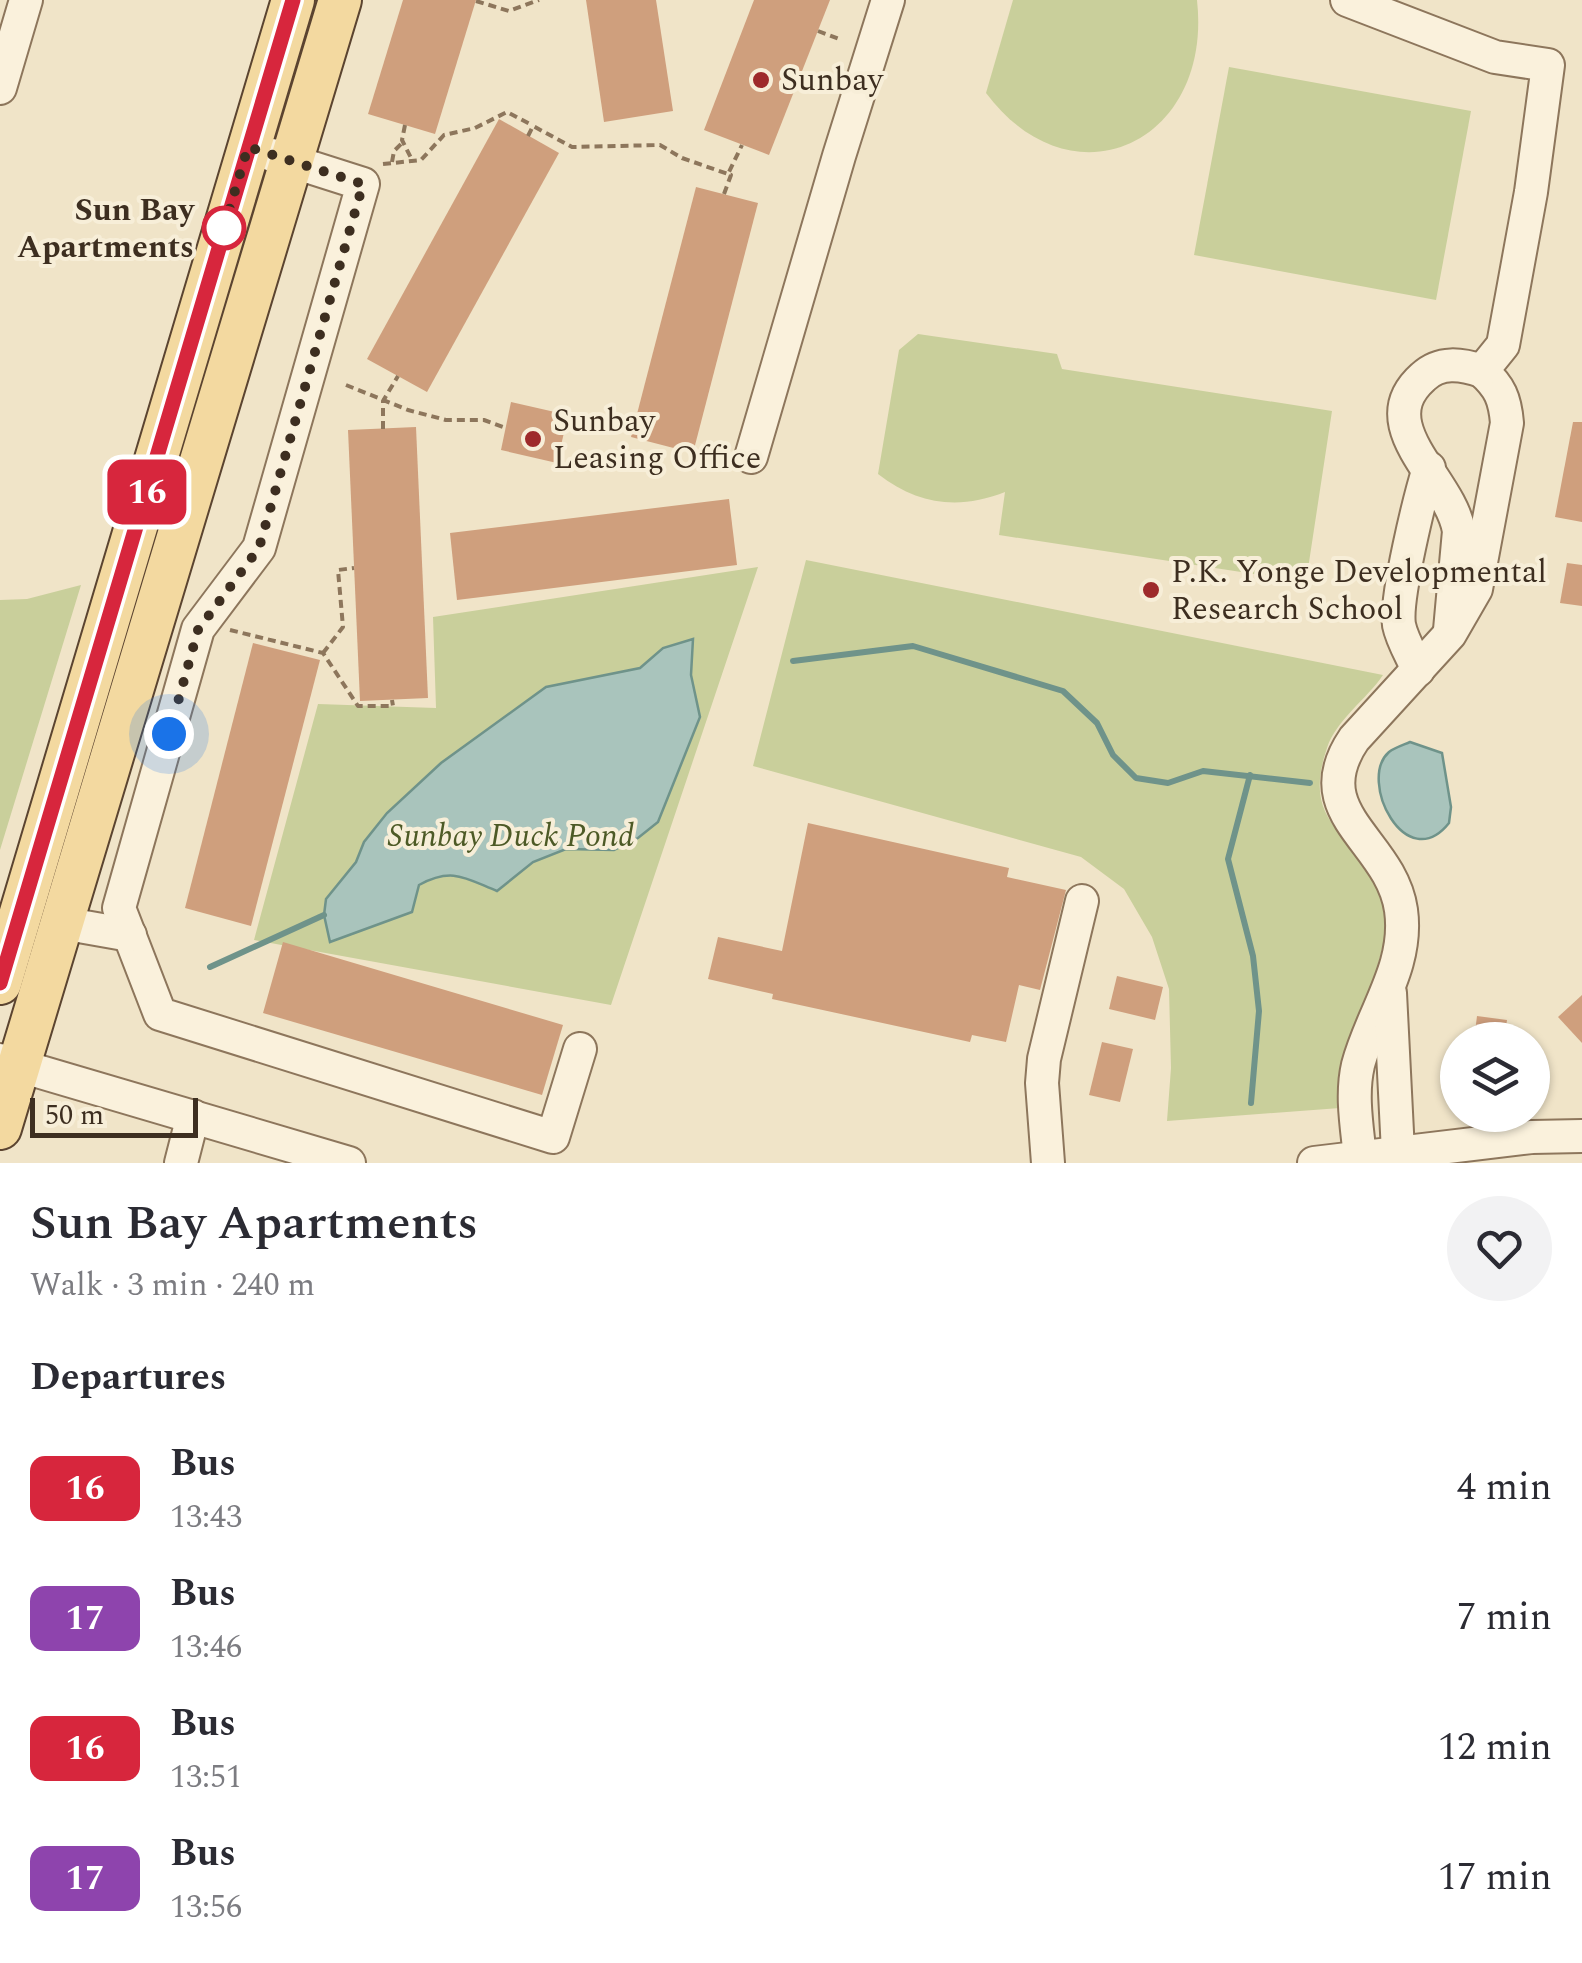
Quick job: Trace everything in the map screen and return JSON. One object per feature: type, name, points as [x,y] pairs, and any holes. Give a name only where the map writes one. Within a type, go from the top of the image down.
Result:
[{"type":"main road","points":[[0,983],[8,928],[294,0]]},
{"type":"main road","points":[[0,1128],[9,1063],[62,922],[340,0]]},
{"type":"street","points":[[0,88],[26,0]]},
{"type":"street","points":[[751,457],[838,156],[888,0]]},
{"type":"street","points":[[1347,0],[1496,57],[1548,66],[1531,192],[1503,346],[1482,371]]},
{"type":"street","points":[[248,147],[363,184],[259,548],[198,630],[119,908],[160,1014],[553,1137],[580,1049]]},
{"type":"street","points":[[1398,1152],[1390,988],[1402,932],[1398,896],[1384,862],[1345,814],[1336,782],[1345,752],[1354,739],[1450,634],[1476,590],[1507,423],[1505,399],[1495,383],[1482,371],[1462,364],[1426,374],[1412,388],[1404,418],[1412,446],[1451,502],[1459,531],[1450,634]]},
{"type":"street","points":[[1418,670],[1399,626],[1404,582],[1429,468]]},
{"type":"street","points":[[1048,1163],[1044,1059],[1082,901]]},
{"type":"street","points":[[62,922],[130,935]]},
{"type":"street","points":[[1360,1157],[1354,1103],[1357,1068],[1378,1009],[1390,988]]},
{"type":"street","points":[[9,1063],[193,1116],[259,1150],[349,1163]]},
{"type":"street","points":[[181,1163],[193,1116]]},
{"type":"street","points":[[1314,1163],[1532,1137],[1582,1136]]},
{"type":"path","points":[[476,1],[509,10],[539,0]]},
{"type":"path","points":[[818,30],[839,40]]},
{"type":"path","points":[[377,167],[422,160],[444,135],[475,128],[508,112],[572,146],[660,145],[682,158],[731,176],[724,194]]},
{"type":"path","points":[[405,125],[403,142],[413,162]]},
{"type":"path","points":[[528,136],[533,126]]},
{"type":"path","points":[[392,162],[394,151],[403,142]]},
{"type":"path","points":[[728,174],[742,144]]},
{"type":"path","points":[[382,429],[383,400],[398,376]]},
{"type":"path","points":[[346,386],[446,420],[484,420],[506,428]]},
{"type":"path","points":[[323,653],[343,627],[338,570],[354,568]]},
{"type":"path","points":[[230,630],[323,653],[358,706],[392,706],[392,700]]},
{"type":"green space","points":[[1013,0],[1197,0],[1196,50],[1183,91],[1160,122],[1130,143],[1095,152],[1058,147],[1021,128],[986,93]]},
{"type":"green space","points":[[1229,67],[1471,111],[1436,300],[1194,255]]},
{"type":"green space","points":[[918,334],[1057,354],[1062,369],[1332,411],[1306,582],[999,535],[1005,492],[971,501],[939,501],[893,484],[878,474],[899,350]]},
{"type":"green space","points":[[806,560],[1383,675],[1337,728],[1321,773],[1324,808],[1374,878],[1382,897],[1387,930],[1340,1108],[1167,1121],[1171,1068],[1169,989],[1152,937],[1124,889],[1081,857],[753,766]]},
{"type":"green space","name":"Sunbay Duck Pond","points":[[758,567],[611,1005],[254,940],[318,704],[436,708],[433,617]]},
{"type":"green space","points":[[81,585],[0,850],[0,600],[27,599]]},
{"type":"water","name":"Sunbay Duck Pond","points":[[693,639],[691,675],[700,717],[658,822],[614,850],[566,849],[533,862],[497,891],[458,876],[431,880],[419,885],[412,912],[330,942],[324,915],[326,899],[356,862],[364,842],[387,813],[441,763],[546,687],[640,668],[663,648]]},
{"type":"water","points":[[1410,742],[1442,753],[1451,807],[1449,823],[1433,837],[1417,839],[1403,832],[1383,801],[1381,765],[1389,752]]},
{"type":"building","points":[[403,0],[476,0],[435,134],[368,114]]},
{"type":"building","points":[[586,0],[656,0],[673,111],[604,122]]},
{"type":"building","name":"Sunbay","points":[[754,0],[830,0],[769,155],[704,130]]},
{"type":"building","points":[[499,119],[559,153],[427,392],[367,359]]},
{"type":"building","points":[[696,187],[758,203],[693,453],[631,437]]},
{"type":"building","name":"Sunbay Leasing Office","points":[[511,402],[568,415],[557,463],[501,450]]},
{"type":"building","points":[[1573,422],[1582,422],[1582,522],[1555,517]]},
{"type":"building","points":[[416,427],[428,698],[360,701],[348,430]]},
{"type":"building","points":[[729,499],[737,565],[457,600],[450,533]]},
{"type":"building","points":[[1567,563],[1582,565],[1582,606],[1560,603]]},
{"type":"building","points":[[253,643],[320,660],[251,926],[185,908]]},
{"type":"building","points":[[808,823],[1009,868],[1007,877],[1066,890],[1040,990],[1019,985],[1006,1042],[972,1035],[970,1042],[772,999],[773,994],[708,979],[718,937],[782,951]]},
{"type":"building","points":[[283,942],[563,1025],[542,1095],[263,1013]]},
{"type":"building","points":[[1117,976],[1163,987],[1155,1020],[1109,1009]]},
{"type":"building","points":[[1582,995],[1582,1043],[1558,1017]]},
{"type":"building","points":[[1477,1016],[1507,1020],[1507,1022],[1476,1022]]},
{"type":"building","points":[[1102,1042],[1133,1049],[1120,1102],[1089,1095]]},
{"type":"waterway","points":[[793,661],[913,646],[1063,691],[1097,723],[1113,755],[1136,778],[1168,783],[1203,771],[1310,783]]},
{"type":"waterway","points":[[1250,775],[1228,859],[1253,956],[1259,1011],[1251,1103]]},
{"type":"waterway","points":[[210,967],[324,915]]},
{"type":"bus line","name":"16","points":[[0,983],[293,0]]},
{"type":"place","name":"Sunbay","points":[[761,80]]},
{"type":"place","name":"Sun Bay Apartments","points":[[224,228]]},
{"type":"place","name":"Sunbay Leasing Office","points":[[533,439]]},
{"type":"place","name":"P.K. Yonge Developmental Research School","points":[[1151,590]]},
{"type":"route","points":[[169,734],[198,630],[259,548],[363,184],[248,147],[224,228]]}]
